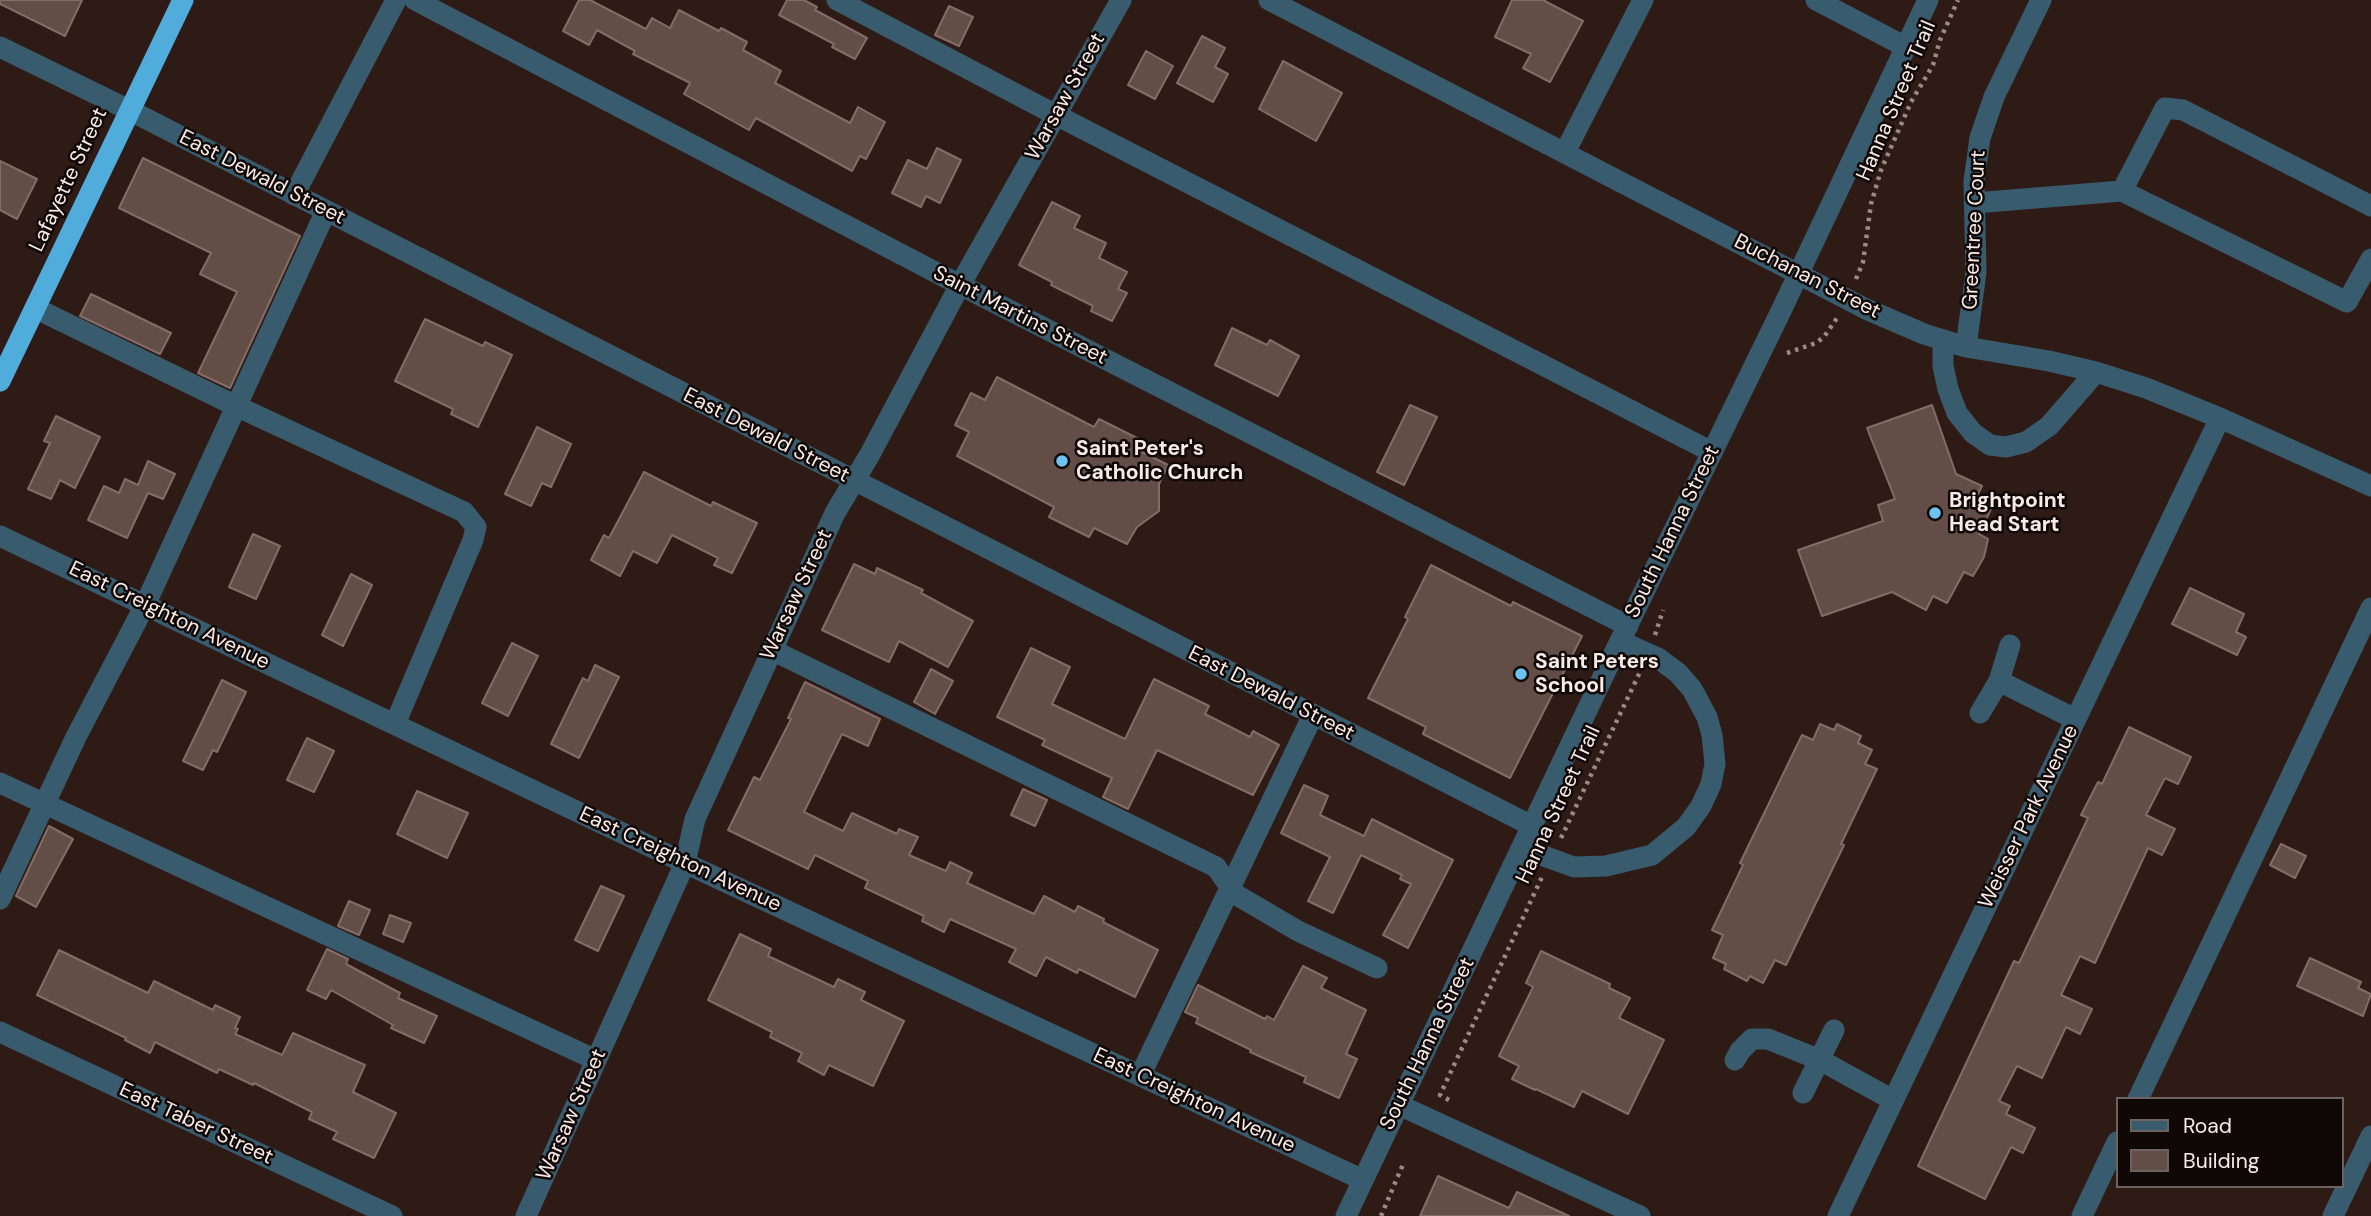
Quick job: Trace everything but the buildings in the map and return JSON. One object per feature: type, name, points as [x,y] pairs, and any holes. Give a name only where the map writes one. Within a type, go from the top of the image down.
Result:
[{"type":"highway","name":"Lafayette Street","points":[[0,381],[183,0]]},
{"type":"street","points":[[294,195],[396,0]]},
{"type":"street","name":"Saint Martins Street","points":[[415,0],[1624,634],[1648,654],[1678,673],[1692,689],[1707,717],[1715,764],[1711,784],[1701,806],[1686,827],[1652,855],[1606,866],[1574,867],[1522,848]]},
{"type":"street","points":[[836,0],[1713,452]]},
{"type":"street","name":"Warsaw Street","points":[[526,1216],[685,863],[695,819],[835,513],[1121,0]]},
{"type":"street","name":"Buchanan Street","points":[[1269,0],[1901,324],[1966,347],[2096,372],[2146,388],[2371,486]]},
{"type":"street","points":[[1565,152],[1643,0]]},
{"type":"street","points":[[1816,0],[1906,47]]},
{"type":"street","name":"South Hanna Street","points":[[1346,1216],[1928,0]]},
{"type":"street","name":"Greentree Court","points":[[1966,347],[1976,272],[1974,181],[1980,138],[1994,97],[2041,0]]},
{"type":"street","name":"East Dewald Street","points":[[0,47],[129,110],[1532,826]]},
{"type":"street","points":[[2122,191],[2165,108],[2183,110],[2371,206]]},
{"type":"street","points":[[1974,203],[2122,191],[2347,303],[2371,259]]},
{"type":"street","points":[[0,899],[43,803],[145,605],[326,211]]},
{"type":"street","points":[[35,308],[236,406],[464,512],[476,527],[473,540],[396,724]]},
{"type":"street","points":[[1943,340],[1943,366],[1957,413],[1973,433],[1990,445],[2006,447],[2026,442],[2049,426],[2096,372]]},
{"type":"street","name":"Weisser Park Avenue","points":[[1838,1216],[2220,418]]},
{"type":"street","name":"East Creighton Avenue","points":[[0,536],[685,863],[1363,1180]]},
{"type":"street","points":[[2139,1097],[2371,608]]},
{"type":"street","points":[[1980,713],[1999,681],[2010,645]]},
{"type":"street","points":[[772,650],[1216,867],[1235,894],[1298,931],[1377,968]]},
{"type":"street","points":[[1999,681],[2076,719]]},
{"type":"street","points":[[1140,1076],[1313,715]]},
{"type":"street","points":[[0,783],[596,1060]]},
{"type":"street","points":[[1803,1093],[1834,1030]]},
{"type":"street","name":"East Taber Street","points":[[0,1032],[392,1216]]},
{"type":"street","points":[[1735,1060],[1752,1039],[1769,1039],[1820,1060],[1893,1100]]},
{"type":"street","points":[[1399,1105],[1640,1216]]},
{"type":"street","points":[[2333,1216],[2371,1136]]},
{"type":"street","points":[[2082,1216],[2116,1144]]},
{"type":"path","name":"Hanna Street Trail","points":[[1782,363],[1787,351],[1804,348],[1824,337],[1847,298],[1863,262],[1871,204],[1881,170],[1911,102],[1933,65],[1940,40],[1958,0]]},
{"type":"path","name":"Hanna Street Trail","points":[[1453,1102],[1440,1095],[1648,654],[1664,609]]},
{"type":"path","points":[[1381,1216],[1404,1162]]},
{"type":"place","name":"Saint Peter's Catholic Church","points":[[1062,461]]},
{"type":"place","name":"Brightpoint Head Start","points":[[1935,513]]},
{"type":"place","name":"Saint Peters School","points":[[1521,674]]}]
